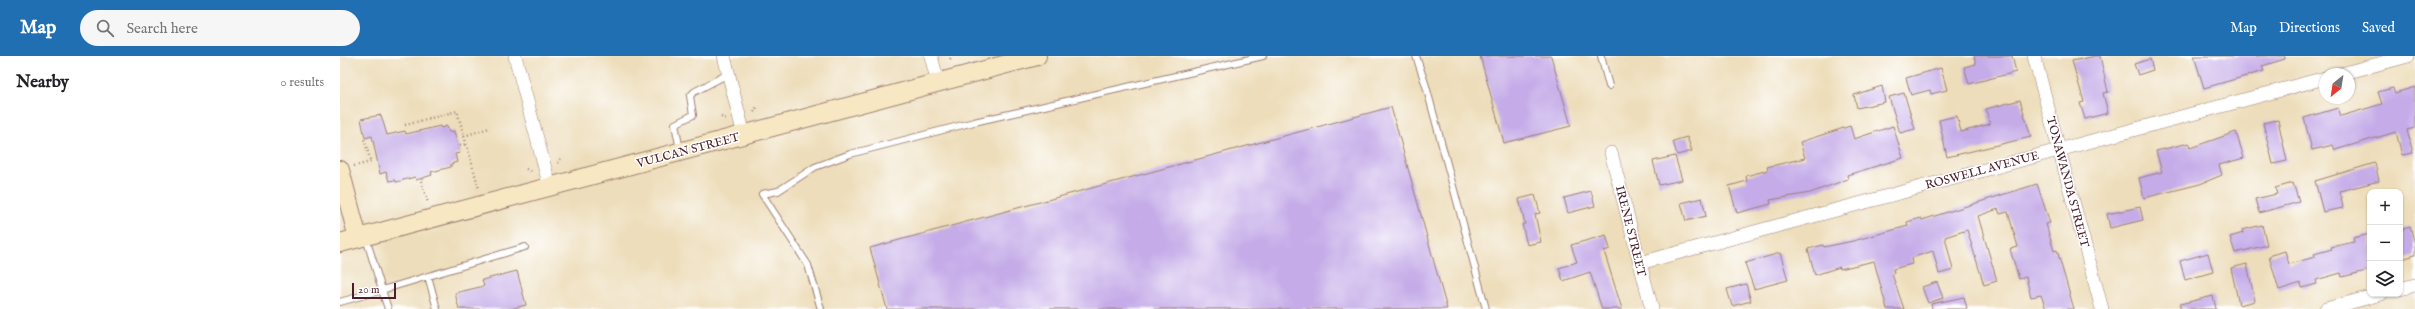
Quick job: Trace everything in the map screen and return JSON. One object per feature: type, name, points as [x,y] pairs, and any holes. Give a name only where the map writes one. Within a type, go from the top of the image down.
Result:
[{"type":"street","points":[[515,56],[550,187]]},
{"type":"street","points":[[724,56],[744,135]]},
{"type":"street","points":[[931,56],[938,83]]},
{"type":"street","name":"VULCAN STREET","points":[[340,243],[1037,56]]},
{"type":"street","name":"TONAWANDA STREET","points":[[2034,56],[2102,309]]},
{"type":"street","points":[[2355,70],[2408,56]]},
{"type":"street","name":"ROSWELL AVENUE","points":[[1640,263],[2319,80]]},
{"type":"street","name":"IRENE STREET","points":[[1611,153],[1652,309]]},
{"type":"street","points":[[345,169],[362,238]]},
{"type":"street","points":[[2403,288],[2415,285]]},
{"type":"street","points":[[2326,309],[2370,297]]},
{"type":"lane","points":[[821,309],[808,265],[762,194],[778,191],[815,167],[850,154],[974,122],[1263,56]]},
{"type":"lane","points":[[1416,56],[1426,86],[1486,309]]},
{"type":"lane","points":[[1601,56],[1609,86]]},
{"type":"lane","points":[[681,152],[674,124],[692,115],[690,96],[694,92],[728,74]]},
{"type":"lane","points":[[362,238],[388,309]]},
{"type":"lane","points":[[340,302],[525,247]]},
{"type":"lane","points":[[428,276],[437,309]]},
{"type":"path","points":[[754,112],[757,107]]},
{"type":"path","points":[[405,125],[458,111],[479,191]]},
{"type":"path","points":[[721,117],[726,119]]},
{"type":"path","points":[[464,136],[489,128]]},
{"type":"path","points":[[345,169],[371,162],[364,139]]},
{"type":"path","points":[[460,146],[466,144]]},
{"type":"path","points":[[558,163],[561,158]]},
{"type":"path","points":[[526,169],[531,172]]},
{"type":"path","points":[[421,181],[428,204]]},
{"type":"building","points":[[1480,56],[1551,56],[1571,126],[1504,143]]},
{"type":"building","points":[[1974,56],[2012,56],[2016,72],[1969,84],[1964,67],[1976,64]]},
{"type":"building","points":[[2100,56],[2108,92],[2103,93],[2108,113],[2085,119],[2080,103],[2084,102],[2072,61]]},
{"type":"building","points":[[2194,56],[2285,56],[2285,59],[2262,66],[2264,71],[2204,88]]},
{"type":"building","points":[[2150,59],[2153,70],[2138,75],[2134,64]]},
{"type":"building","points":[[1941,68],[1947,90],[1931,94],[1930,90],[1911,95],[1906,78]]},
{"type":"building","points":[[1882,86],[1885,102],[1857,108],[1854,95]]},
{"type":"building","points":[[2415,87],[2415,128],[2407,130],[2413,153],[2402,155],[2396,132],[2335,150],[2333,145],[2312,150],[2304,118],[2338,108],[2341,116],[2382,104],[2378,92],[2393,88],[2395,93]]},
{"type":"building","points":[[1904,93],[1915,129],[1900,133],[1889,97]]},
{"type":"building","points":[[2020,100],[2031,137],[1947,157],[1939,120],[1957,116],[1961,132],[1990,124],[1986,109]]},
{"type":"building","points":[[1391,107],[1447,309],[887,309],[870,248]]},
{"type":"building","points":[[381,115],[387,135],[405,131],[406,134],[440,126],[441,128],[447,126],[449,132],[454,131],[460,153],[455,154],[457,162],[451,164],[451,167],[431,172],[432,175],[416,180],[415,177],[396,182],[395,180],[389,181],[386,172],[380,174],[372,136],[365,138],[361,119]]},
{"type":"building","points":[[2278,120],[2287,161],[2273,164],[2263,123]]},
{"type":"building","points":[[1850,126],[1854,139],[1893,126],[1903,158],[1847,175],[1848,179],[1810,193],[1770,200],[1771,204],[1737,213],[1729,186],[1747,181],[1746,176],[1768,170],[1767,167],[1805,158],[1800,142]]},
{"type":"building","points":[[2236,132],[2244,158],[2219,165],[2222,175],[2200,184],[2144,198],[2139,178],[2162,172],[2156,151],[2189,143],[2190,148]]},
{"type":"building","points":[[1687,137],[1692,151],[1677,155],[1673,141]]},
{"type":"building","points":[[1675,156],[1682,180],[1659,185],[1653,161]]},
{"type":"building","points":[[2375,163],[2379,181],[2340,191],[2343,208],[2323,212],[2315,181]]},
{"type":"building","points":[[2293,183],[2299,202],[2259,213],[2255,199],[2277,194],[2275,188]]},
{"type":"building","points":[[2037,184],[2050,223],[2046,224],[2054,251],[2057,250],[2074,309],[2046,309],[2041,295],[2031,297],[2026,277],[2019,279],[2010,249],[2018,247],[2008,212],[2000,214],[1998,209],[1978,216],[1997,281],[1984,285],[1967,230],[1945,237],[1953,270],[1939,274],[1933,251],[1911,258],[1912,264],[1893,269],[1894,273],[1892,274],[1904,309],[1887,309],[1874,261],[1840,269],[1840,267],[1815,275],[1808,249],[1823,245],[1824,247],[1853,241],[1908,226],[1907,222],[1921,218],[1922,220]]},
{"type":"building","points":[[1591,191],[1595,206],[1568,213],[1564,198]]},
{"type":"building","points":[[1535,195],[1540,213],[1535,214],[1541,242],[1527,245],[1522,224],[1525,224],[1519,199]]},
{"type":"building","points":[[1702,198],[1706,216],[1686,221],[1681,203]]},
{"type":"building","points":[[2140,207],[2143,220],[2110,228],[2107,214]]},
{"type":"building","points":[[2262,225],[2267,245],[2235,253],[2230,237],[2243,233],[2242,230]]},
{"type":"building","points":[[2410,227],[2415,244],[2415,255],[2403,259],[2403,229]]},
{"type":"building","points":[[1606,235],[1610,249],[1604,251],[1622,309],[1602,309],[1590,272],[1563,281],[1559,268],[1577,262],[1571,245]]},
{"type":"building","points":[[2367,235],[2367,271],[2342,277],[2341,273],[2316,280],[2317,284],[2302,288],[2301,283],[2279,290],[2269,256],[2285,251],[2289,264],[2315,257],[2314,254],[2332,249],[2331,247],[2354,242],[2353,238]]},
{"type":"building","points":[[1780,253],[1788,280],[1754,289],[1745,263]]},
{"type":"building","points":[[2208,253],[2213,272],[2185,280],[2180,261]]},
{"type":"building","points":[[2247,264],[2255,301],[2239,305],[2231,268]]},
{"type":"building","points":[[517,271],[526,305],[510,309],[459,309],[455,293],[484,286],[482,280]]},
{"type":"building","points":[[1937,282],[1943,298],[1928,303],[1922,287]]},
{"type":"building","points":[[1746,284],[1751,301],[1732,306],[1727,289]]},
{"type":"building","points":[[2213,296],[2216,309],[2180,309],[2180,304]]},
{"type":"building","points":[[1964,297],[1967,309],[1932,309],[1931,304]]}]
